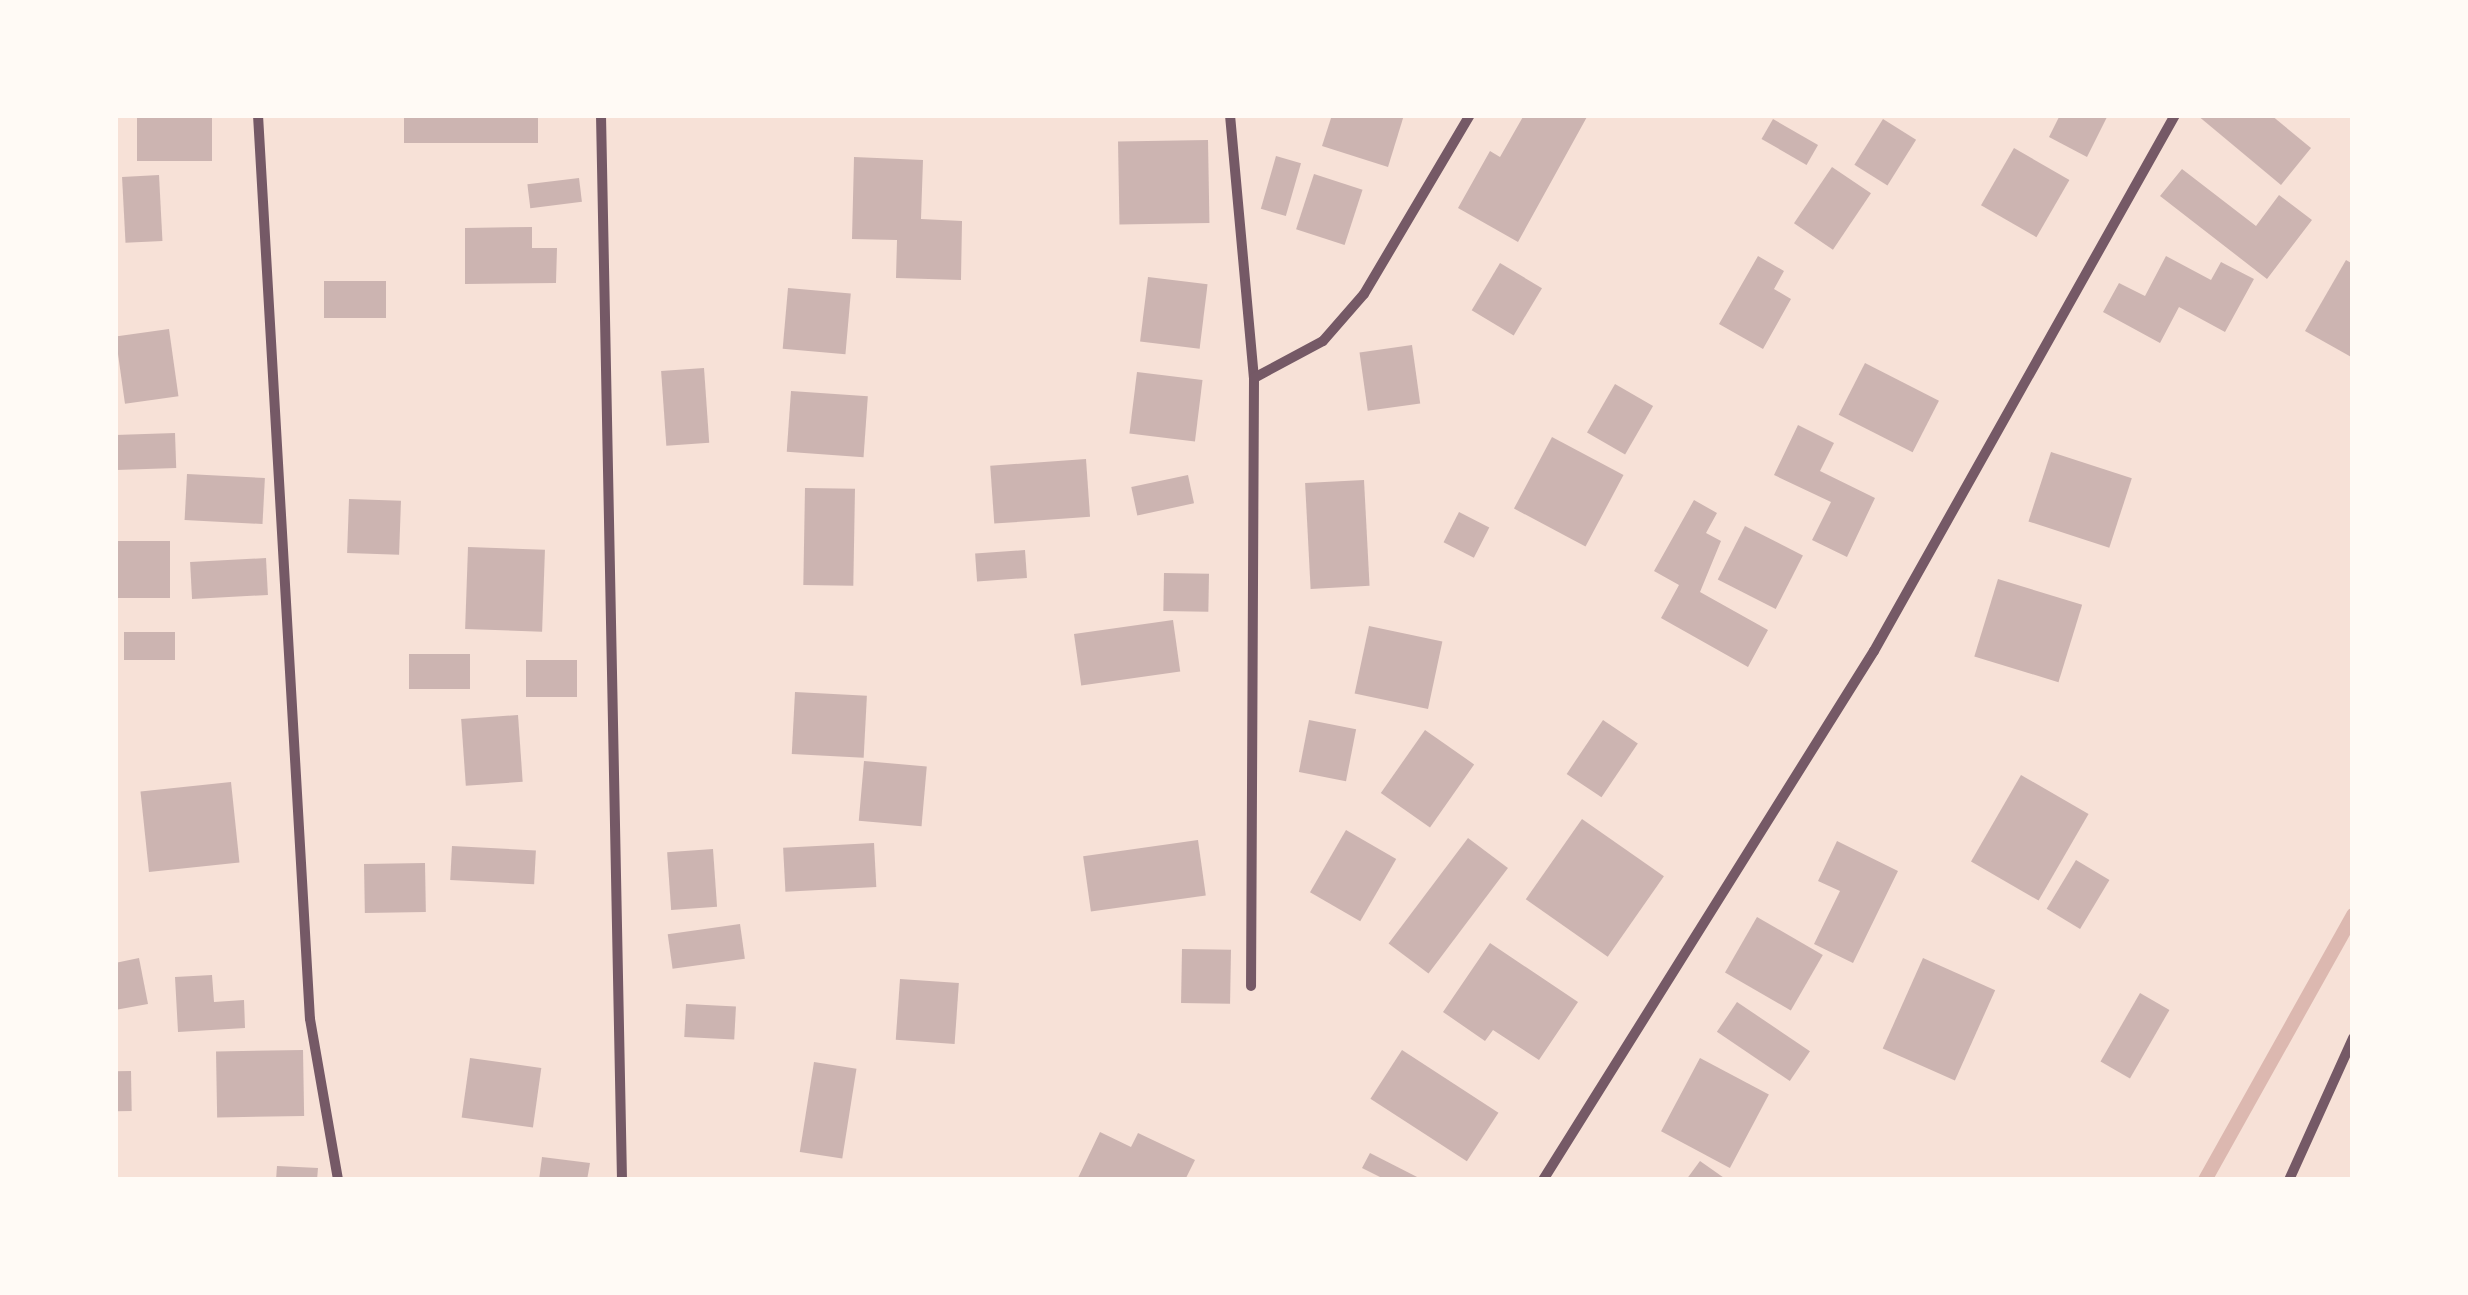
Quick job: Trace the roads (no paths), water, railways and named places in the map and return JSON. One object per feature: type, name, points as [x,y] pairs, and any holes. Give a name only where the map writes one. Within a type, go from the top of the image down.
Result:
[{"type":"street","points":[[258,115],[310,1019],[338,1180]]},
{"type":"street","points":[[601,115],[622,1180]]},
{"type":"street","points":[[1230,115],[1254,378],[1251,986]]},
{"type":"street","points":[[1254,378],[1322,342],[1364,294],[1470,115]]},
{"type":"street","points":[[1543,1180],[1874,651],[2175,115]]},
{"type":"street","points":[[2289,1180],[2353,1038]]},
{"type":"waterway","points":[[2205,1180],[2353,915]]}]
